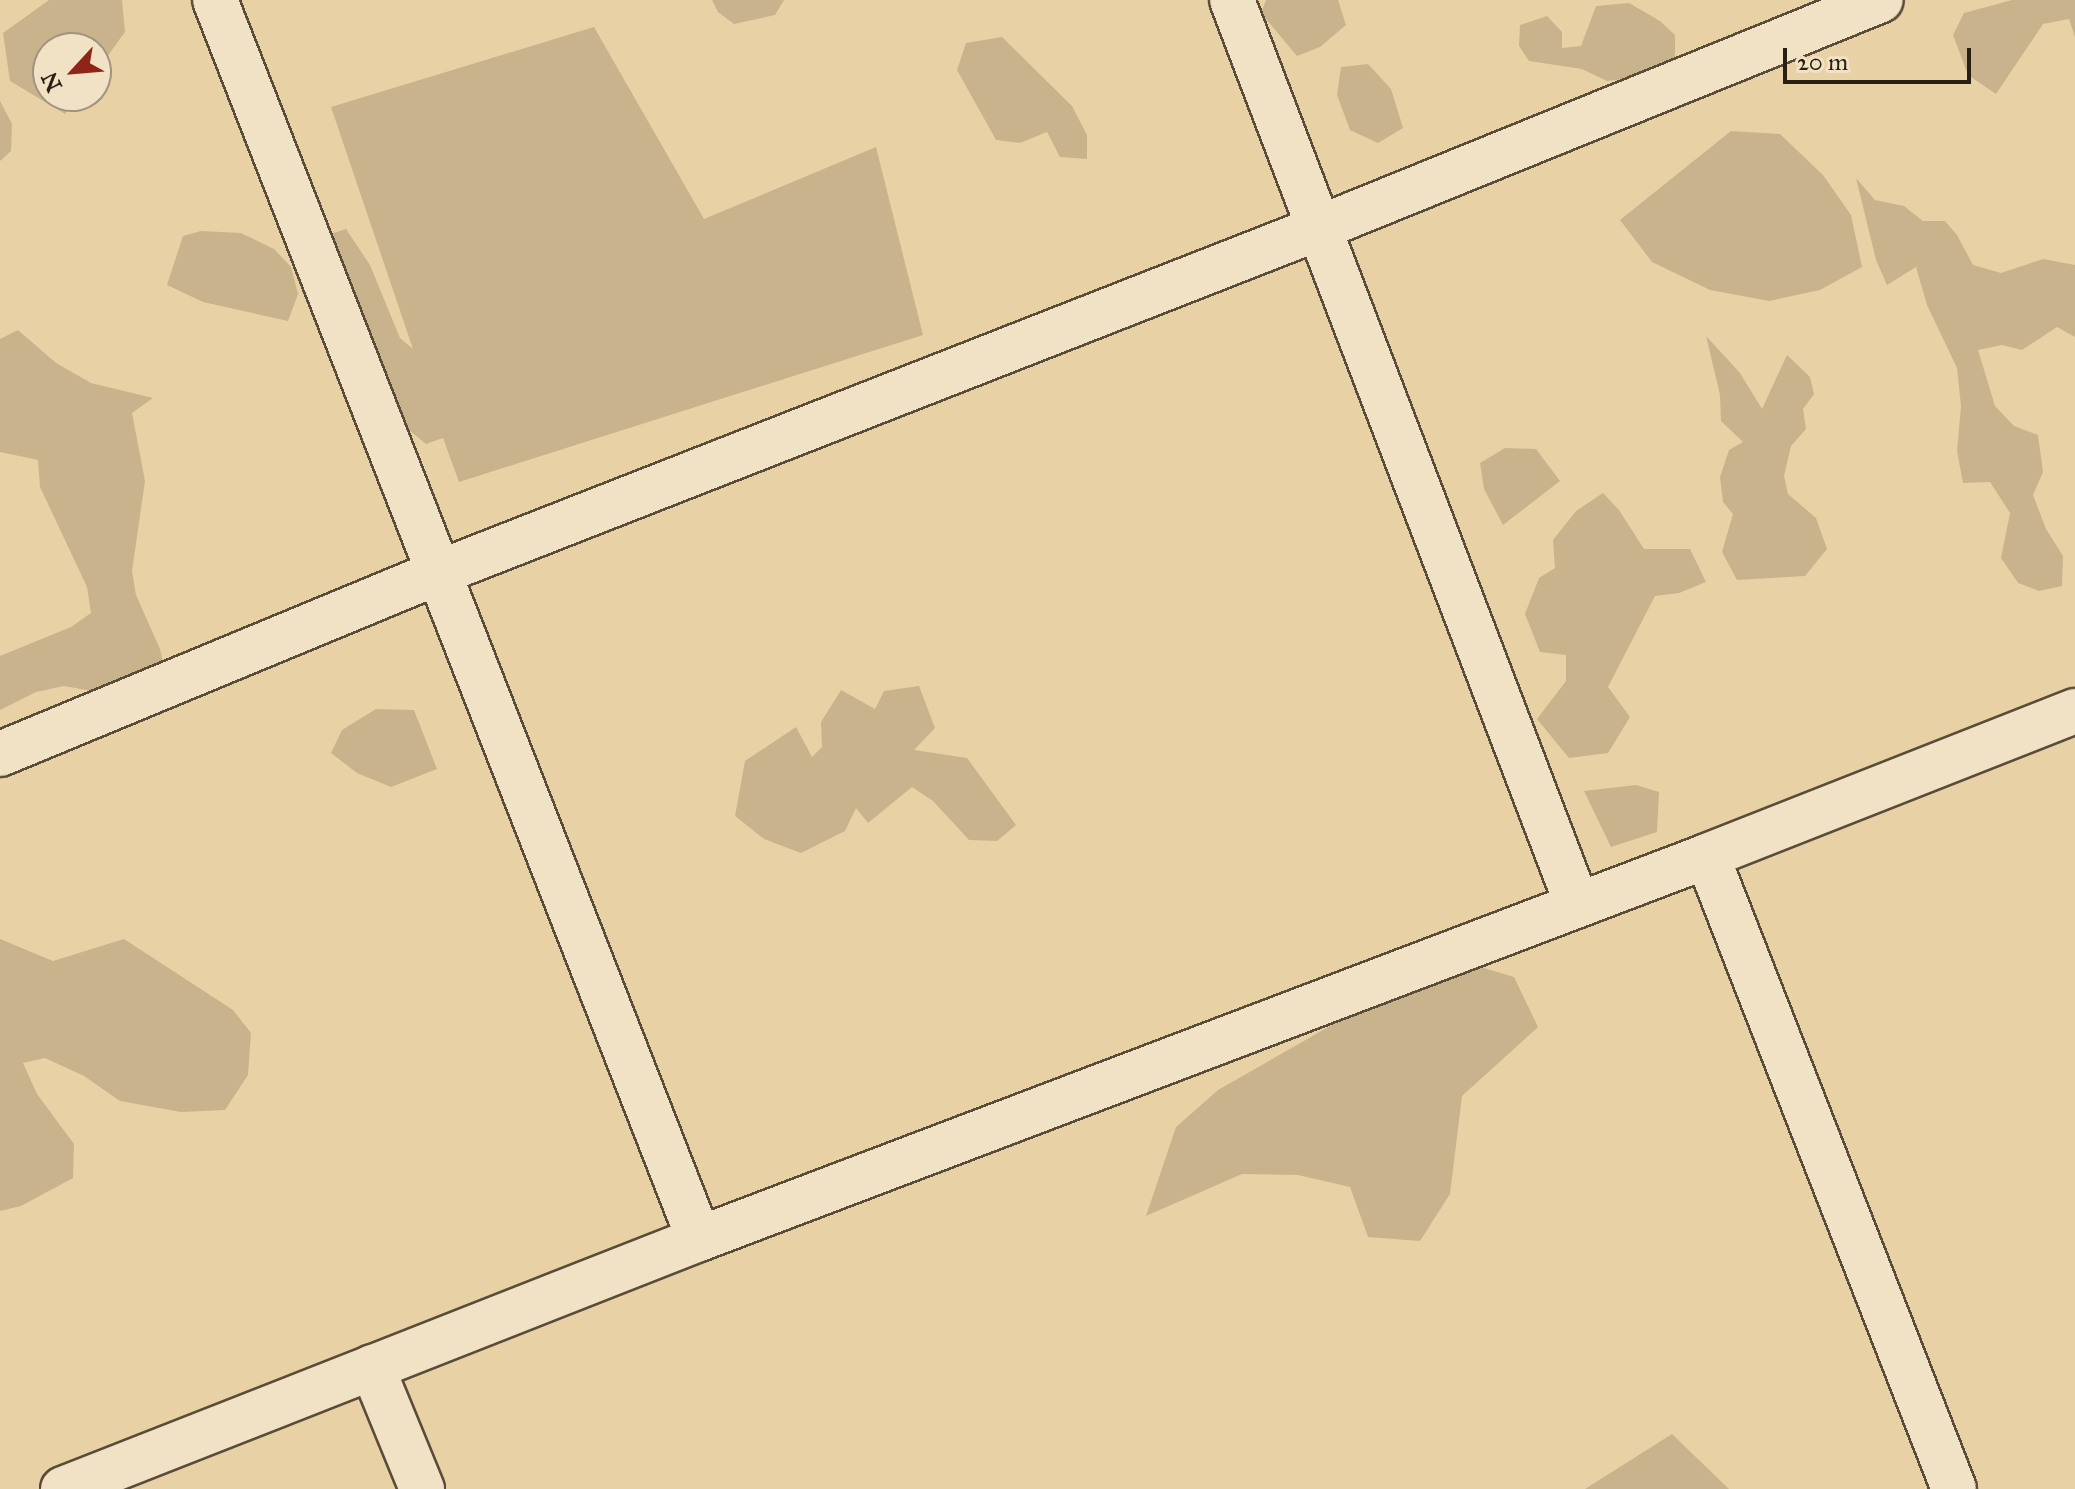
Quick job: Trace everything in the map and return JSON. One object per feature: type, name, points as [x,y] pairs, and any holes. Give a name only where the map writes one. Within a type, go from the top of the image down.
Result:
[{"type":"street","points":[[215,0],[699,1239]]},
{"type":"street","points":[[1232,0],[1577,904]]},
{"type":"street","points":[[0,754],[438,573],[1319,228],[1881,0]]},
{"type":"street","points":[[63,1489],[699,1239],[1707,856],[2075,711]]},
{"type":"street","points":[[1707,856],[1954,1489]]},
{"type":"street","points":[[372,1367],[422,1489]]},
{"type":"shaded area","points":[[49,0],[122,0],[125,32],[112,50],[112,32],[32,32],[32,94],[10,81],[3,33]]},
{"type":"shaded area","points":[[712,0],[784,0],[775,15],[734,24],[718,12]]},
{"type":"shaded area","points":[[1266,0],[1338,0],[1346,25],[1320,47],[1297,56],[1261,13]]},
{"type":"shaded area","points":[[2012,0],[2075,0],[2075,37],[2069,19],[2043,24],[1996,94],[1968,75],[1953,35],[1964,13]]},
{"type":"shaded area","points":[[1629,3],[1660,21],[1675,35],[1675,64],[1633,78],[1607,81],[1582,69],[1529,61],[1519,46],[1520,25],[1547,16],[1562,32],[1562,48],[1581,46],[1596,6]]},
{"type":"shaded area","points":[[594,27],[704,219],[876,147],[923,335],[459,482],[443,438],[426,444],[399,422],[324,236],[346,229],[370,265],[400,338],[413,349],[331,107]]},
{"type":"shaded area","points":[[1002,37],[1072,106],[1087,135],[1087,159],[1060,157],[1047,132],[1020,143],[996,140],[957,70],[966,43]]},
{"type":"shaded area","points":[[1368,64],[1391,89],[1403,128],[1378,143],[1350,130],[1337,95],[1341,67]]},
{"type":"shaded area","points":[[0,101],[12,124],[11,151],[0,161]]},
{"type":"shaded area","points":[[1731,131],[1780,134],[1823,175],[1851,215],[1862,267],[1820,290],[1769,301],[1710,290],[1652,262],[1620,220]]},
{"type":"shaded area","points":[[1856,178],[1875,200],[1904,206],[1923,221],[1945,221],[1957,235],[1973,265],[2001,273],[2043,259],[2075,265],[2075,337],[2057,327],[2022,350],[2002,345],[1978,350],[1995,406],[2014,426],[2038,435],[2043,472],[2033,495],[2046,529],[2063,556],[2062,586],[2039,591],[2018,583],[2001,558],[2010,513],[1990,482],[1963,483],[1957,451],[1961,406],[1957,368],[1927,305],[1916,267],[1887,285],[1876,260]]},
{"type":"shaded area","points":[[201,231],[241,233],[274,249],[291,267],[298,294],[288,321],[203,302],[167,285],[183,236]]},
{"type":"shaded area","points":[[18,330],[56,363],[91,383],[153,398],[132,413],[145,481],[132,571],[136,595],[160,649],[166,675],[115,695],[64,686],[36,692],[0,710],[0,656],[71,627],[91,613],[87,587],[40,487],[38,460],[0,452],[0,339]]},
{"type":"shaded area","points":[[1706,336],[1740,373],[1762,409],[1787,355],[1810,377],[1814,394],[1803,409],[1806,429],[1791,446],[1784,476],[1788,494],[1816,518],[1827,549],[1805,576],[1737,580],[1722,552],[1733,514],[1723,502],[1720,477],[1729,450],[1743,442],[1721,421],[1720,395]]},
{"type":"shaded area","points":[[1505,448],[1536,449],[1560,481],[1503,525],[1484,489],[1480,463]]},
{"type":"shaded area","points":[[1603,493],[1619,510],[1644,549],[1690,549],[1706,582],[1679,593],[1655,596],[1608,687],[1630,717],[1608,753],[1569,758],[1537,719],[1566,681],[1566,655],[1540,652],[1525,614],[1539,578],[1555,568],[1553,540],[1576,511]]},
{"type":"shaded area","points":[[919,686],[935,728],[914,750],[967,758],[1016,825],[997,841],[969,840],[933,801],[912,787],[868,823],[856,808],[845,831],[801,853],[764,839],[735,816],[745,761],[796,727],[812,757],[822,747],[821,722],[841,690],[875,709],[884,691]]},
{"type":"shaded area","points":[[376,709],[414,710],[437,769],[391,787],[357,773],[331,753],[342,730]]},
{"type":"shaded area","points":[[1636,785],[1659,792],[1657,832],[1611,847],[1584,791]]},
{"type":"shaded area","points":[[0,939],[53,961],[124,939],[233,1010],[251,1033],[248,1075],[225,1110],[181,1112],[120,1101],[84,1076],[45,1058],[23,1063],[37,1094],[74,1144],[73,1178],[21,1206],[0,1211]]},
{"type":"shaded area","points":[[1464,962],[1514,977],[1538,1027],[1462,1096],[1450,1194],[1420,1241],[1368,1237],[1350,1187],[1298,1175],[1242,1174],[1146,1216],[1176,1127],[1218,1090],[1414,978]]},
{"type":"shaded area","points":[[1672,1434],[1729,1489],[1585,1489]]}]
